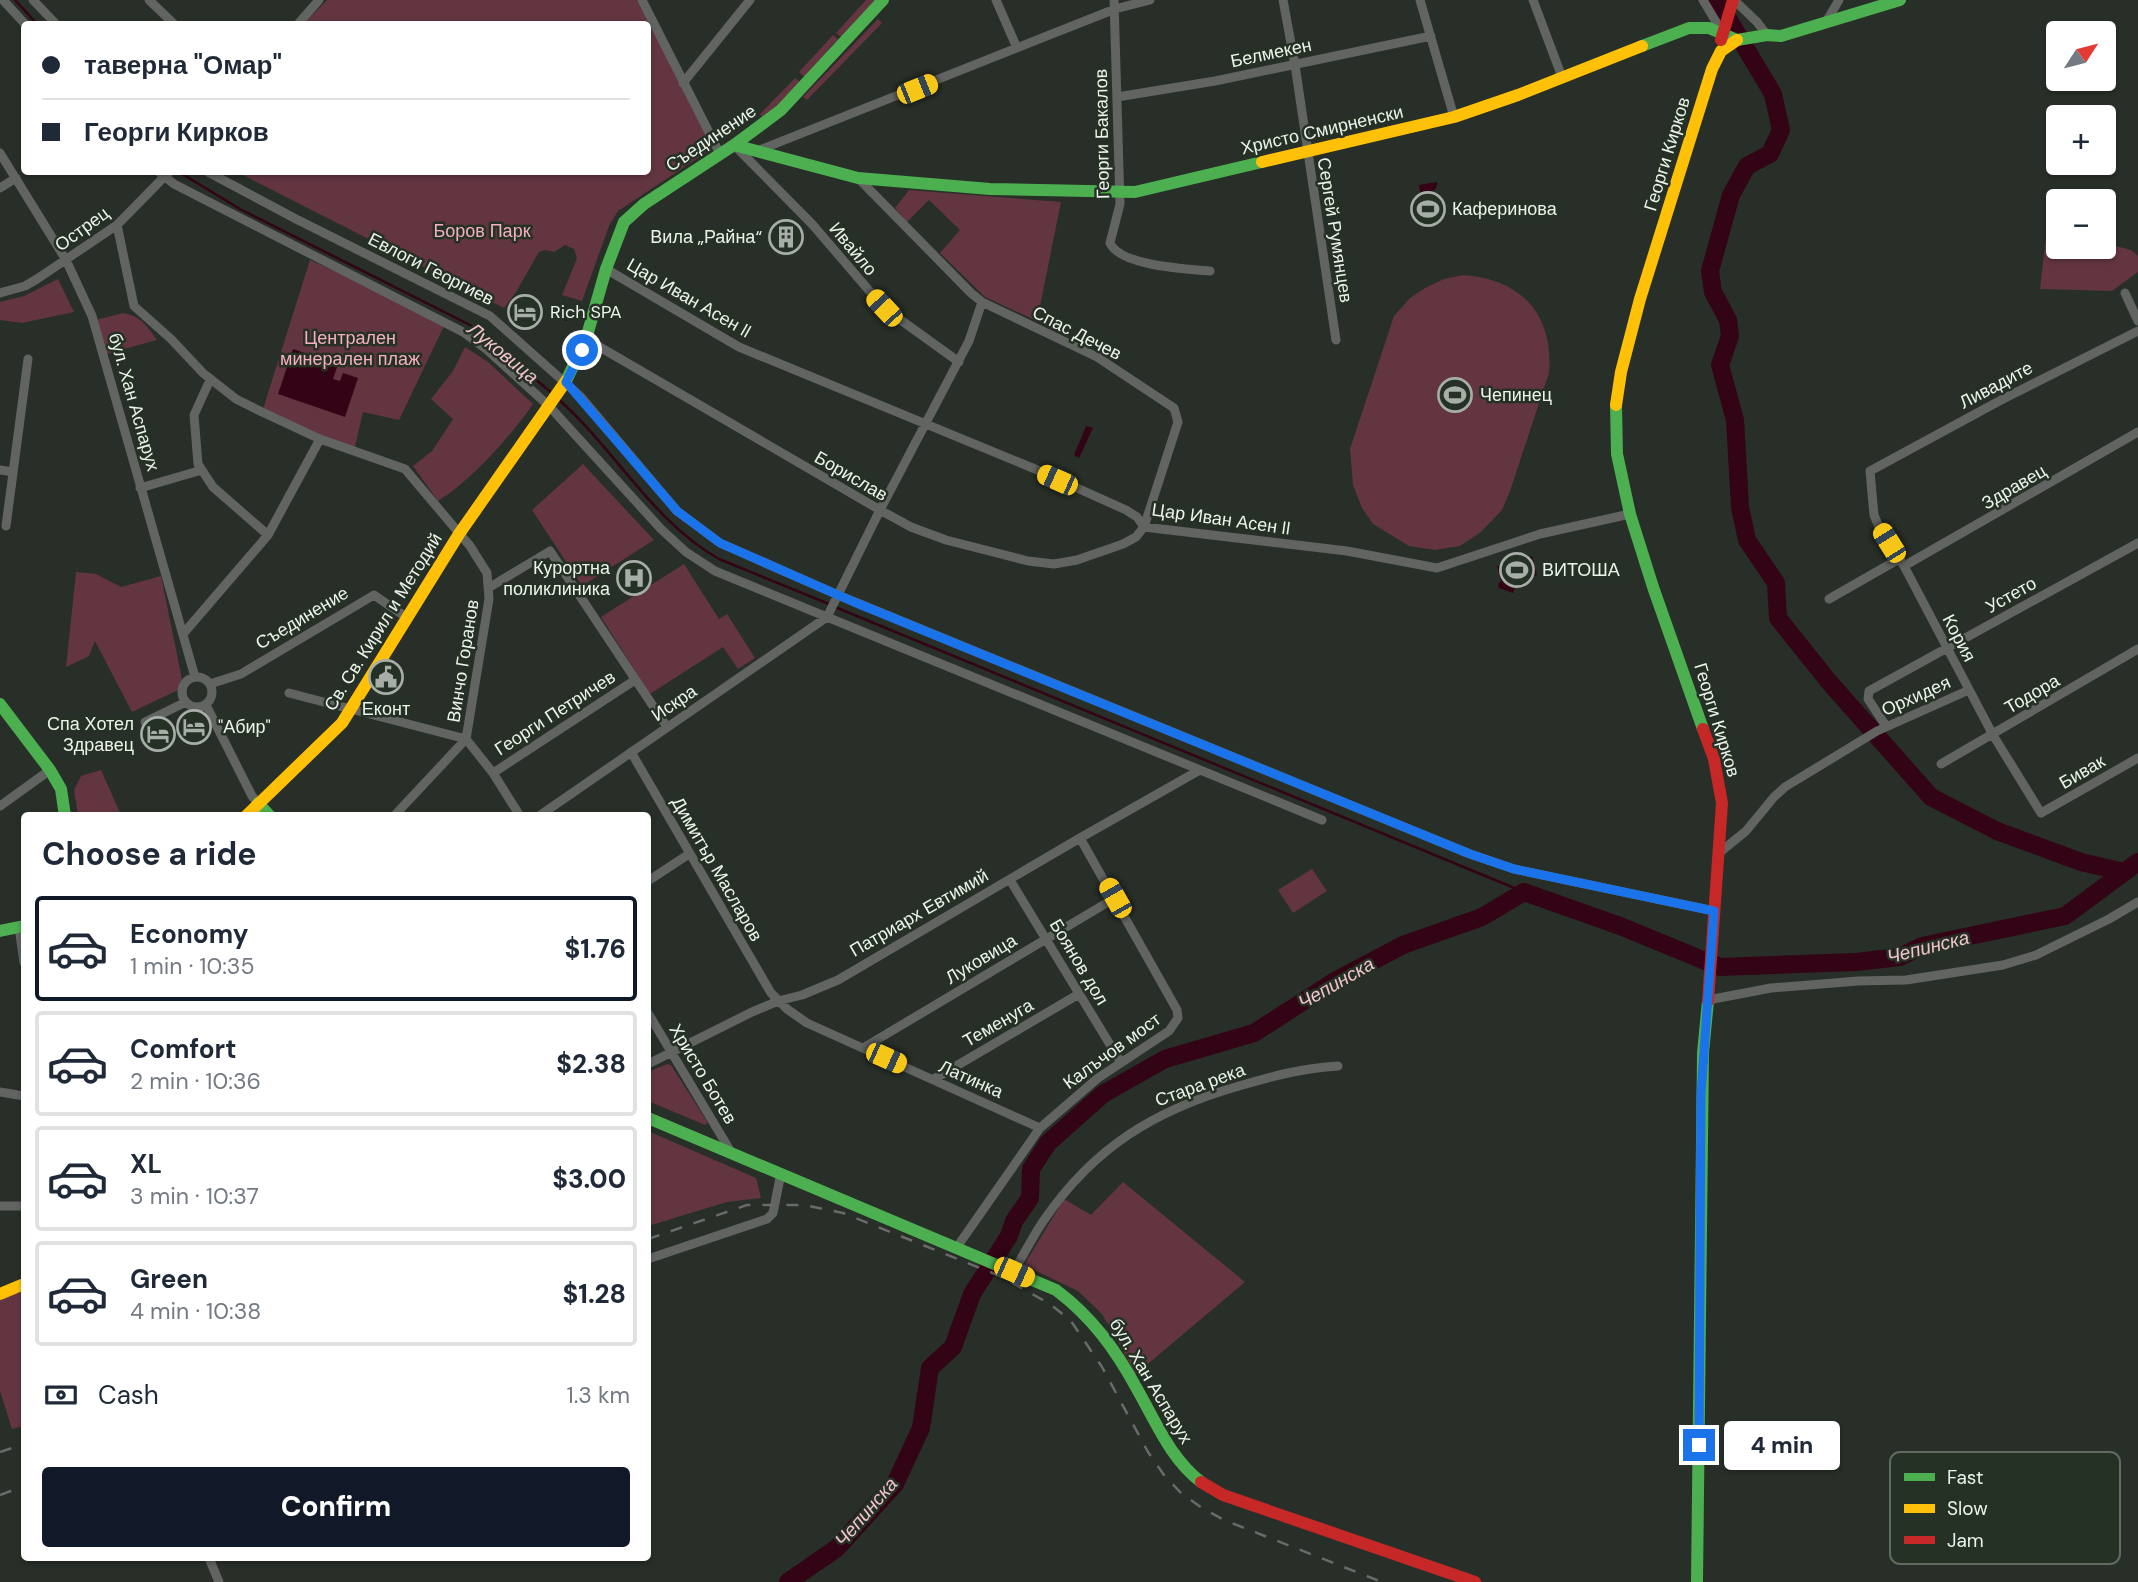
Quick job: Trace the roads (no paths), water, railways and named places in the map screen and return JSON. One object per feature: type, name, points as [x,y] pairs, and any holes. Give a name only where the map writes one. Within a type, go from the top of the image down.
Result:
[{"type":"street","points":[[3,0],[22,21]]},
{"type":"street","points":[[33,0],[53,21]]},
{"type":"street","points":[[149,0],[171,21]]},
{"type":"street","points":[[642,0],[720,154]]},
{"type":"street","points":[[683,83],[750,0]]},
{"type":"street","name":"Съединение","points":[[459,534],[566,382],[586,339],[606,269],[624,222],[632,213],[781,110],[883,0]]},
{"type":"street","points":[[996,0],[1017,48]]},
{"type":"street","points":[[756,151],[1017,48],[1114,5],[1150,0]]},
{"type":"street","name":"Сергей Румянцев","points":[[1283,0],[1296,65],[1336,340]]},
{"type":"street","points":[[1420,0],[1454,117]]},
{"type":"street","points":[[1533,0],[1562,77]]},
{"type":"street","points":[[1703,0],[1724,30]]},
{"type":"street","points":[[1825,24],[1839,0]]},
{"type":"street","points":[[1716,59],[1726,47],[1737,40],[1753,36],[1781,36],[1900,0]]},
{"type":"street","points":[[300,21],[317,1]]},
{"type":"street","points":[[1732,3],[1757,22],[1767,35]]},
{"type":"street","name":"Георги Кирков","points":[[1697,1582],[1703,1053],[1722,803],[1718,772],[1630,514],[1617,454],[1616,404],[1621,372],[1640,299],[1732,3]]},
{"type":"street","name":"Георги Бакалов","points":[[1114,5],[1120,204],[1110,237],[1112,248],[1118,253],[1158,265],[1210,271]]},
{"type":"street","name":"Христо Смирненски","points":[[734,145],[858,178],[990,189],[1119,193],[1152,190],[1454,117],[1689,28],[1724,30],[1737,40]]},
{"type":"street","name":"Белмекен","points":[[1117,97],[1169,90],[1431,36]]},
{"type":"street","name":"Ивайло","points":[[734,145],[812,224],[884,308],[959,362]]},
{"type":"street","name":"бул. Хан Аспарух","points":[[0,153],[66,260],[92,316],[195,677]]},
{"type":"street","name":"Острец","points":[[0,293],[25,286],[117,225],[162,175]]},
{"type":"street","points":[[168,175],[454,327],[486,349],[549,406],[625,491],[686,552],[715,571],[1322,820]]},
{"type":"street","name":"Евлоги Георгиев","points":[[214,175],[296,219],[483,311],[566,382],[659,492],[696,527],[720,543],[838,595],[1470,854],[1514,869],[1714,911]]},
{"type":"street","points":[[0,188],[16,178]]},
{"type":"street","name":"Спас Дечев","points":[[858,178],[982,302],[1097,357],[1174,408],[1178,422],[1144,527]]},
{"type":"street","name":"Винчо Горанов","points":[[117,225],[134,306],[211,380],[236,399],[320,439],[405,469],[459,534],[487,573],[490,587],[466,739],[398,812]]},
{"type":"street","name":"Цар Иван Асен II","points":[[606,269],[729,342],[1035,469],[1126,510],[1137,517],[1144,527],[1347,551],[1437,568],[1539,534],[1630,514]]},
{"type":"street","points":[[2125,293],[2138,321]]},
{"type":"street","points":[[827,617],[880,510],[959,362],[982,302]]},
{"type":"street","name":"Ливадите","points":[[1870,471],[2003,398],[2138,331]]},
{"type":"street","name":"Борислав","points":[[586,339],[880,510],[927,534],[1027,561],[1054,564],[1077,560],[1123,544],[1136,537],[1144,527]]},
{"type":"street","points":[[6,526],[28,359]]},
{"type":"street","points":[[211,380],[194,415],[198,464],[213,487],[268,535]]},
{"type":"street","name":"Здравец","points":[[1829,599],[1901,563],[2138,432]]},
{"type":"street","points":[[183,634],[268,535],[320,439]]},
{"type":"street","points":[[0,470],[13,472]]},
{"type":"street","points":[[140,488],[202,470]]},
{"type":"street","name":"Кория","points":[[1870,471],[1874,515],[1993,735],[2040,813]]},
{"type":"street","name":"Св. Св. Кирил и Методий","points":[[250,812],[324,743],[352,708],[459,534]]},
{"type":"street","name":"Устето","points":[[1886,726],[1868,699],[1867,695],[1873,689],[2138,543]]},
{"type":"street","points":[[490,587],[550,551],[667,727]]},
{"type":"street","name":"Съединение","points":[[210,684],[241,674],[374,595],[406,617]]},
{"type":"street","name":"Искра","points":[[545,812],[827,617]]},
{"type":"street","name":"Тодора","points":[[1941,764],[2135,652]]},
{"type":"street","points":[[195,677],[204,678],[213,693],[206,705],[198,708],[186,702],[182,689],[187,681],[195,677]]},
{"type":"street","name":"Георги Петричев","points":[[493,773],[635,680]]},
{"type":"street","name":"Орхидея","points":[[1718,853],[1746,831],[1785,787],[1886,726],[1969,690]]},
{"type":"street","points":[[289,693],[466,739],[493,773],[517,812]]},
{"type":"street","points":[[145,722],[186,702]]},
{"type":"street","points":[[0,704],[50,770],[61,789],[64,812]]},
{"type":"street","points":[[206,705],[258,803],[266,812]]},
{"type":"street","name":"Димитър Масларов","points":[[631,752],[778,1001]]},
{"type":"street","name":"Бивак","points":[[2040,813],[2138,758]]},
{"type":"street","points":[[0,806],[50,770]]},
{"type":"street","name":"Патриарх Евтимий","points":[[651,1063],[778,1001],[802,995],[838,980],[1198,771]]},
{"type":"street","points":[[1080,838],[1115,898]]},
{"type":"street","points":[[651,879],[689,854]]},
{"type":"street","name":"Боянов дол","points":[[1010,880],[1120,1061]]},
{"type":"street","name":"Луковица","points":[[863,1048],[1115,898]]},
{"type":"street","name":"Калъчов мост","points":[[957,1247],[1040,1128],[1120,1061],[1169,1031],[1178,1018],[1177,1010],[1115,898]]},
{"type":"street","points":[[1708,997],[1772,988],[1906,980],[2003,965],[2036,955],[2138,902]]},
{"type":"street","points":[[0,930],[21,927]]},
{"type":"street","name":"Теменуга","points":[[934,1079],[1079,994]]},
{"type":"street","name":"Латинка","points":[[778,1001],[807,1023],[1040,1128]]},
{"type":"street","name":"Христо Ботев","points":[[651,1018],[732,1152]]},
{"type":"street","name":"Стара река","points":[[1009,1269],[1063,1195],[1089,1167],[1129,1132],[1164,1113],[1228,1089],[1307,1068],[1339,1066]]},
{"type":"street","points":[[0,1092],[21,1096]]},
{"type":"street","name":"бул. Хан Аспарух","points":[[651,1119],[1056,1290],[1075,1302],[1091,1317],[1118,1357],[1176,1458],[1188,1473],[1202,1483],[1223,1495],[1475,1582]]},
{"type":"street","points":[[651,1258],[767,1219],[773,1213],[781,1173]]},
{"type":"street","points":[[0,1206],[21,1206]]},
{"type":"street","points":[[0,1294],[21,1285]]},
{"type":"street","points":[[210,1561],[219,1582]]},
{"type":"waterway","name":"Луковица","points":[[15,0],[34,21]]},
{"type":"waterway","points":[[1717,0],[1773,94],[1781,130],[1770,154],[1747,166],[1731,195],[1710,271],[1713,292],[1728,320],[1730,336],[1720,365],[1735,420],[1740,507],[1747,540],[1776,583],[1778,618],[1830,683],[1931,797],[1997,831],[2081,862],[2124,872]]},
{"type":"waterway","name":"Луковица","points":[[184,175],[240,209],[472,326],[553,394]]},
{"type":"waterway","name":"Луковица","points":[[558,399],[579,419],[654,505],[695,543],[719,559],[829,604]]},
{"type":"waterway","name":"Луковица","points":[[835,607],[1524,892]]},
{"type":"waterway","name":"Чепинска","points":[[788,1582],[837,1548],[895,1484],[921,1428],[930,1368],[953,1347],[972,1294],[1030,1198],[1031,1169],[1048,1143],[1103,1094],[1165,1059],[1254,1033],[1335,981],[1403,945],[1482,917],[1524,892],[1620,926],[1720,967],[1856,962],[1900,957],[1922,946],[2065,916],[2138,862]]},
{"type":"railway","points":[[651,1238],[747,1205],[804,1205],[843,1213],[1000,1276],[1050,1304],[1071,1321],[1102,1367],[1148,1452],[1181,1493],[1224,1520],[1382,1582]]},
{"type":"railway","points":[[0,1452],[21,1445]]},
{"type":"railway","points":[[0,1495],[21,1487]]},
{"type":"place","name":"Каферинова","points":[[1428,209]]},
{"type":"place","name":"Вила „Райна“","points":[[786,237]]},
{"type":"place","name":"Rich SPA","points":[[525,312]]},
{"type":"place","name":"Чепинец","points":[[1455,395]]},
{"type":"place","name":"ВИТОША","points":[[1517,570]]},
{"type":"place","name":"Курортна поликлиника","points":[[634,578]]},
{"type":"place","name":"Еконт","points":[[386,677]]},
{"type":"place","name":"\"Абир\"","points":[[194,727]]},
{"type":"place","name":"Спа Хотел Здравец","points":[[158,734]]},
{"type":"park label","name":"Боров Парк","points":[[482,231]]},
{"type":"park label","name":"Централен минерален плаж","points":[[350,348]]}]
